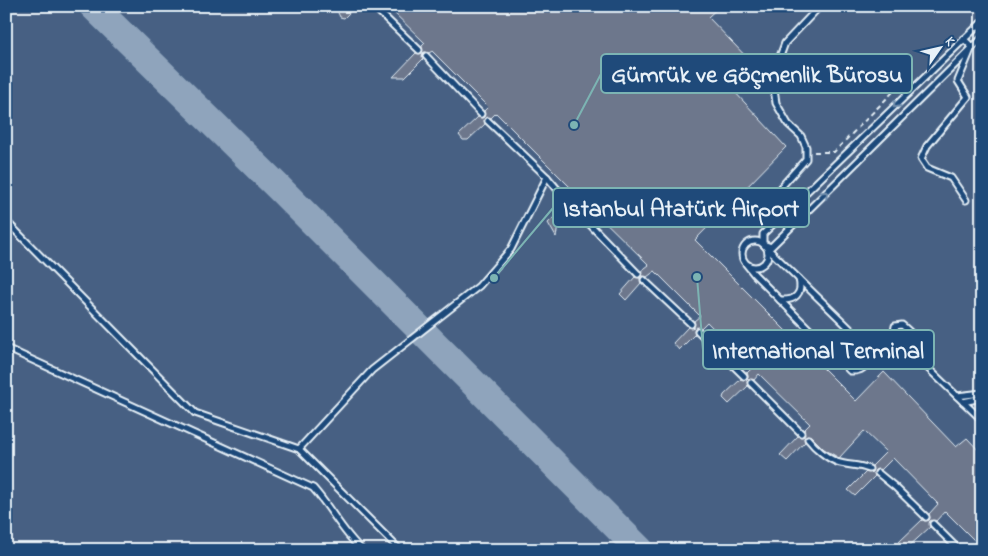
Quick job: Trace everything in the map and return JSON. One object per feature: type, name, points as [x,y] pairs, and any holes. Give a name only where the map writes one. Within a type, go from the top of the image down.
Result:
[{"type":"lane","points":[[373,6],[419,50]]},
{"type":"lane","points":[[739,211],[749,214],[765,205],[806,159],[806,147],[801,136],[788,124],[776,103],[774,89],[775,70],[785,43],[820,6]]},
{"type":"lane","points":[[746,264],[754,267],[762,266],[765,263],[768,251],[764,244],[763,234],[982,22]]},
{"type":"lane","points":[[982,38],[771,247],[755,241],[751,242],[744,247],[742,256],[754,274],[850,371],[861,370],[866,366],[874,352],[892,343],[901,345],[908,349],[982,420]]},
{"type":"lane","points":[[964,39],[972,47]]},
{"type":"lane","points":[[966,200],[951,178],[927,168],[921,159],[927,146],[968,97],[958,82],[972,47]]},
{"type":"lane","points":[[426,56],[481,114]]},
{"type":"lane","points":[[932,71],[940,79]]},
{"type":"lane","points":[[488,121],[547,177],[569,203]]},
{"type":"lane","points":[[299,449],[372,370],[480,286],[511,249],[547,177]]},
{"type":"lane","points":[[575,209],[638,274]]},
{"type":"lane","points":[[6,221],[195,413],[299,449],[400,550]]},
{"type":"lane","points":[[764,244],[874,352]]},
{"type":"lane","points":[[780,300],[792,299],[797,296],[800,288],[799,278]]},
{"type":"lane","points":[[644,280],[691,324]]},
{"type":"lane","points":[[892,343],[895,326],[902,324],[913,334],[914,338],[914,342],[908,349]]},
{"type":"lane","points":[[827,347],[832,348],[843,344],[848,339],[848,327]]},
{"type":"lane","points":[[698,331],[744,376]]},
{"type":"lane","points":[[6,348],[313,488],[323,499],[342,528],[362,550]]},
{"type":"lane","points":[[750,383],[801,433]]},
{"type":"lane","points":[[957,396],[982,393]]},
{"type":"lane","points":[[963,402],[982,398]]},
{"type":"lane","points":[[808,439],[836,461],[859,464],[869,469]]},
{"type":"lane","points":[[878,473],[926,516]]},
{"type":"lane","points":[[933,524],[959,550]]},
{"type":"path","points":[[806,152],[834,152],[893,92],[856,56]]},
{"type":"shaded area","points":[[6,6],[982,6],[982,550],[6,550]]},
{"type":"building","points":[[335,6],[356,6],[344,18],[340,17]]},
{"type":"building","points":[[387,6],[720,6],[708,17],[755,66],[732,89],[786,147],[695,240],[856,401],[884,372],[956,447],[967,438],[982,454],[982,548],[945,511],[936,521],[930,521],[930,527],[906,549],[899,542],[922,520],[929,520],[929,514],[938,504],[893,458],[881,470],[875,470],[875,476],[855,496],[848,490],[866,472],[872,472],[872,466],[886,452],[864,431],[839,458],[824,449],[811,436],[807,435],[804,438],[805,442],[787,461],[780,455],[798,436],[804,436],[804,430],[810,424],[759,374],[754,380],[748,380],[748,386],[729,404],[723,398],[724,395],[741,379],[747,379],[747,373],[752,368],[707,322],[701,328],[695,328],[695,334],[679,350],[673,343],[688,327],[694,327],[694,321],[700,316],[655,271],[647,277],[642,276],[641,271],[649,265],[584,201],[578,206],[572,205],[572,200],[577,194],[496,113],[491,118],[485,118],[485,124],[468,140],[463,140],[459,135],[478,117],[484,117],[484,111],[488,107],[432,51],[423,53],[423,59],[405,77],[393,77],[416,53],[422,53],[422,46],[425,43]]},
{"type":"building","points":[[566,206],[571,207],[572,212],[558,226],[556,237],[548,223]]},
{"type":"building","points":[[635,277],[640,278],[641,283],[626,300],[620,294]]},
{"type":"taxiway","points":[[93,6],[279,188],[640,550]]},
{"type":"place","name":"Gümrük ve Göçmenlik Bürosu","points":[[574,125]]},
{"type":"place","name":"International Terminal","points":[[697,277]]},
{"type":"place","name":"Istanbul Atatürk Airport","points":[[494,278]]}]
